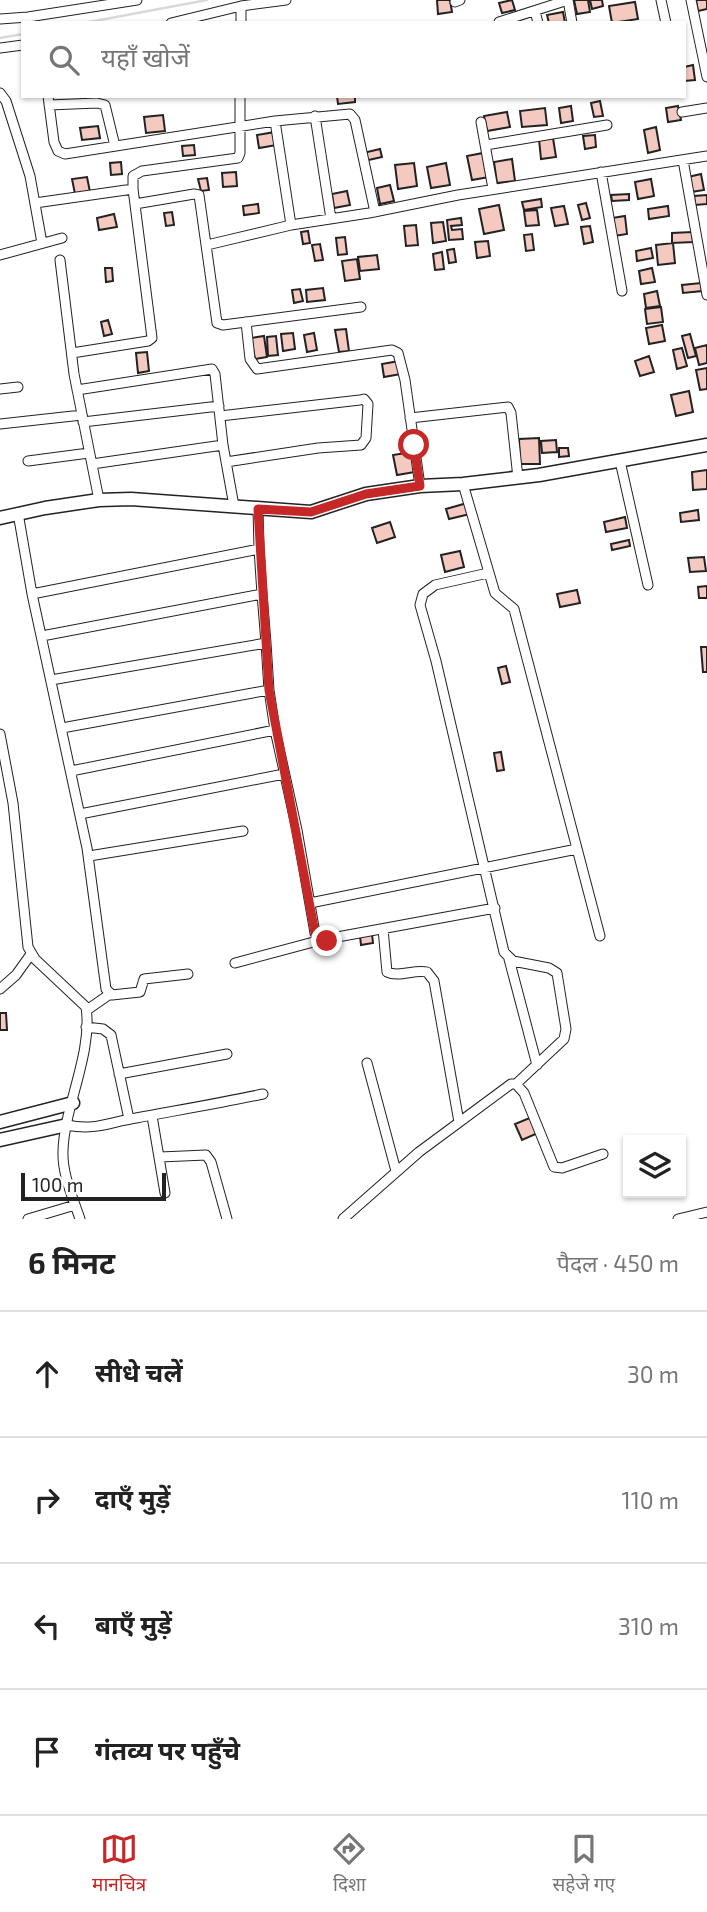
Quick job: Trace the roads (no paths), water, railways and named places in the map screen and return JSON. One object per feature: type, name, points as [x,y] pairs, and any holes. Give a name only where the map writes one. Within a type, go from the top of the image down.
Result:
[{"type":"street","points":[[0,19],[137,0]]},
{"type":"street","points":[[179,21],[241,6],[286,0]]},
{"type":"street","points":[[502,21],[568,0],[572,21]]},
{"type":"street","points":[[662,0],[666,21]]},
{"type":"street","points":[[691,0],[707,77]]},
{"type":"street","points":[[241,6],[241,21]]},
{"type":"street","points":[[535,10],[538,21]]},
{"type":"street","points":[[0,48],[21,45]]},
{"type":"street","points":[[0,93],[6,101],[30,176],[42,243]]},
{"type":"street","points":[[72,353],[148,341],[152,338],[133,176],[138,172],[238,158],[240,98]]},
{"type":"street","points":[[115,146],[105,105],[49,100],[54,142],[58,151],[65,154],[275,121],[345,113],[353,116],[374,212]]},
{"type":"street","points":[[682,112],[707,108]]},
{"type":"street","points":[[315,116],[331,219]]},
{"type":"street","points":[[275,121],[291,225]]},
{"type":"street","points":[[481,122],[493,189]]},
{"type":"street","points":[[486,145],[607,125]]},
{"type":"street","points":[[207,245],[291,225],[493,189],[707,156]]},
{"type":"street","points":[[683,160],[707,295]]},
{"type":"street","points":[[601,172],[622,291]]},
{"type":"street","points":[[35,203],[133,189]]},
{"type":"street","points":[[135,204],[197,194],[200,198],[217,323],[246,322],[361,307]]},
{"type":"street","points":[[0,255],[62,238]]},
{"type":"street","points":[[60,260],[77,390],[99,500]]},
{"type":"street","points":[[246,322],[250,359],[257,369],[396,352],[401,357],[420,486]]},
{"type":"street","points":[[77,390],[209,369],[215,374],[223,445],[234,506]]},
{"type":"street","points":[[0,389],[18,387]]},
{"type":"street","points":[[0,424],[360,400],[368,404],[366,438],[361,445],[318,448],[226,462]]},
{"type":"street","points":[[410,418],[508,407],[511,413],[518,478]]},
{"type":"street","points":[[92,464],[223,445]]},
{"type":"street","points":[[0,518],[99,500],[161,500],[311,512],[366,494],[420,486],[518,478],[707,445]]},
{"type":"street","points":[[28,461],[89,453]]},
{"type":"street","points":[[620,461],[648,585]]},
{"type":"street","points":[[463,484],[495,593],[514,609],[600,936]]},
{"type":"street","points":[[258,509],[258,549],[269,690],[315,933],[321,940]]},
{"type":"street","points":[[18,513],[32,594],[89,856],[106,989],[110,994]]},
{"type":"street","points":[[32,594],[258,549]]},
{"type":"street","points":[[488,573],[435,585],[423,594],[420,605],[436,661],[504,952],[509,959],[537,1065]]},
{"type":"street","points":[[42,636],[262,594]]},
{"type":"street","points":[[51,680],[266,643]]},
{"type":"street","points":[[62,729],[269,690]]},
{"type":"street","points":[[71,771],[275,730]]},
{"type":"street","points":[[0,734],[13,803],[30,954],[80,999],[87,1010],[64,1143],[64,1163],[80,1219]]},
{"type":"street","points":[[80,814],[284,774]]},
{"type":"street","points":[[89,856],[243,831]]},
{"type":"street","points":[[310,903],[577,849]]},
{"type":"street","points":[[234,963],[321,940],[495,908]]},
{"type":"street","points":[[383,929],[386,968],[389,974],[422,971],[427,972],[433,981],[459,1122]]},
{"type":"street","points":[[0,989],[16,975],[30,954]]},
{"type":"street","points":[[343,1219],[396,1171],[505,1088],[516,1084],[561,1043],[565,1035],[558,977],[549,968],[509,959]]},
{"type":"street","points":[[87,1010],[110,994],[140,992],[144,979],[188,974]]},
{"type":"street","points":[[86,1027],[109,1033],[129,1119]]},
{"type":"street","points":[[119,1074],[227,1054]]},
{"type":"street","points":[[367,1063],[396,1171]]},
{"type":"street","points":[[516,1084],[531,1106],[554,1167],[562,1168],[603,1154]]},
{"type":"street","points":[[0,1140],[67,1125],[91,1128],[263,1094]]},
{"type":"street","points":[[0,1122],[73,1103]]},
{"type":"street","points":[[152,1116],[165,1193]]},
{"type":"street","points":[[160,1157],[206,1155],[211,1162],[227,1219]]},
{"type":"street","points":[[28,1219],[75,1205]]},
{"type":"street","points":[[678,1219],[707,1212]]},
{"type":"waterway","points":[[95,21],[207,0]]},
{"type":"waterway","points":[[0,38],[21,34]]}]
